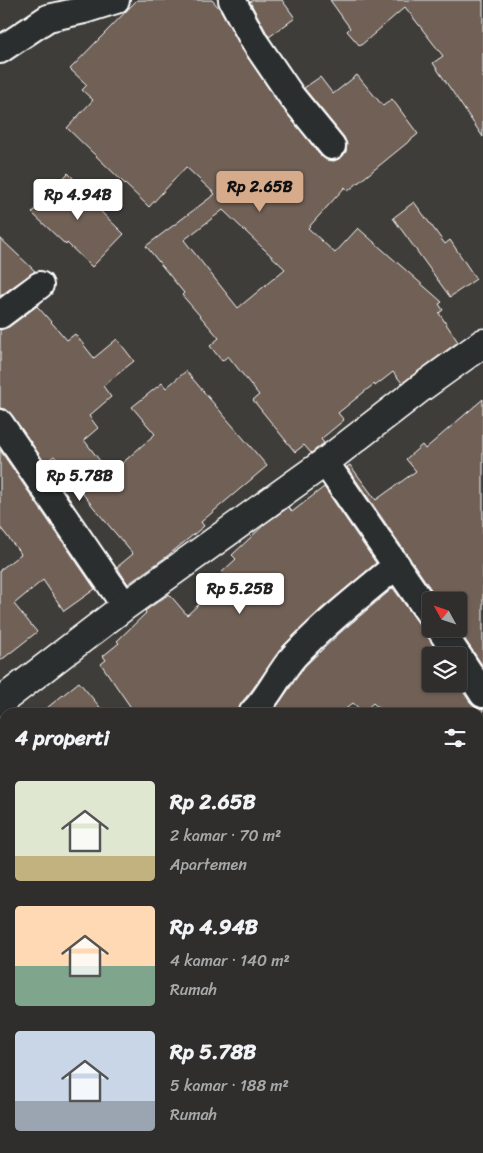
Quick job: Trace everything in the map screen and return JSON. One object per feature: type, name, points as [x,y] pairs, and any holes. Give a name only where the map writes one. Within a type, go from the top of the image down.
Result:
[{"type":"street","points":[[0,50],[48,18],[116,0]]},
{"type":"street","points":[[232,0],[254,41],[292,97],[332,146]]},
{"type":"street","points":[[0,314],[40,285]]},
{"type":"street","points":[[0,702],[125,606],[325,462],[422,387],[483,343]]},
{"type":"street","points":[[0,423],[125,606]]},
{"type":"street","points":[[325,462],[422,602]]},
{"type":"street","points":[[257,708],[294,656],[333,619],[397,565]]},
{"type":"street","points":[[467,670],[483,694]]},
{"type":"building","points":[[137,0],[212,0],[220,9],[242,49],[280,105],[326,160],[334,161],[341,158],[346,152],[347,144],[344,137],[304,88],[320,77],[333,94],[357,75],[383,106],[392,99],[418,134],[348,191],[345,187],[308,228],[335,253],[358,228],[442,302],[439,304],[443,310],[439,313],[458,342],[402,383],[393,372],[375,386],[374,384],[338,413],[344,420],[321,439],[324,443],[311,453],[304,445],[295,452],[253,400],[259,395],[228,356],[222,361],[210,346],[219,338],[182,295],[184,293],[146,246],[215,194],[186,167],[149,207],[67,128],[93,100],[82,90],[87,85],[70,69]],"holes":[[[223,210],[285,269],[238,308],[184,240]]]},
{"type":"building","points":[[253,0],[282,0],[295,18],[269,37],[250,2]]},
{"type":"building","points":[[330,0],[483,0],[483,137],[433,63],[443,56],[405,7],[360,46],[347,31],[350,28]]},
{"type":"building","points":[[68,173],[96,201],[93,204],[124,234],[92,267],[32,213]]},
{"type":"building","points":[[414,202],[445,244],[450,240],[476,279],[450,297],[393,218]]},
{"type":"building","points":[[0,238],[35,271],[0,296]]},
{"type":"building","points":[[37,306],[67,340],[75,334],[94,358],[117,339],[134,361],[103,386],[111,397],[89,416],[98,428],[84,440],[110,474],[155,434],[132,407],[162,383],[166,388],[186,371],[267,466],[201,522],[204,526],[166,557],[128,584],[117,567],[133,554],[54,456],[45,463],[12,415],[7,410],[0,408],[0,330],[9,327]]},
{"type":"building","points":[[483,399],[483,666],[464,638],[468,638],[468,592],[433,592],[347,467],[350,465],[376,500],[416,471],[406,459],[422,445],[425,449]]},
{"type":"building","points":[[0,450],[95,589],[64,611],[43,580],[14,604],[37,632],[0,661],[0,570],[21,554],[0,527]]},
{"type":"building","points":[[324,487],[376,563],[321,609],[283,646],[239,708],[131,708],[101,664],[106,660],[103,656],[119,643],[117,641],[146,613],[145,611],[169,594],[187,615],[227,579],[221,573],[236,559],[232,555],[266,523],[289,507],[292,512]]},
{"type":"building","points":[[393,588],[422,627],[422,638],[429,638],[434,647],[422,647],[422,692],[463,692],[470,702],[480,708],[379,708],[373,703],[367,708],[359,708],[353,703],[347,708],[276,708],[305,666],[341,632]]},
{"type":"building","points":[[79,682],[101,708],[47,708]]}]
